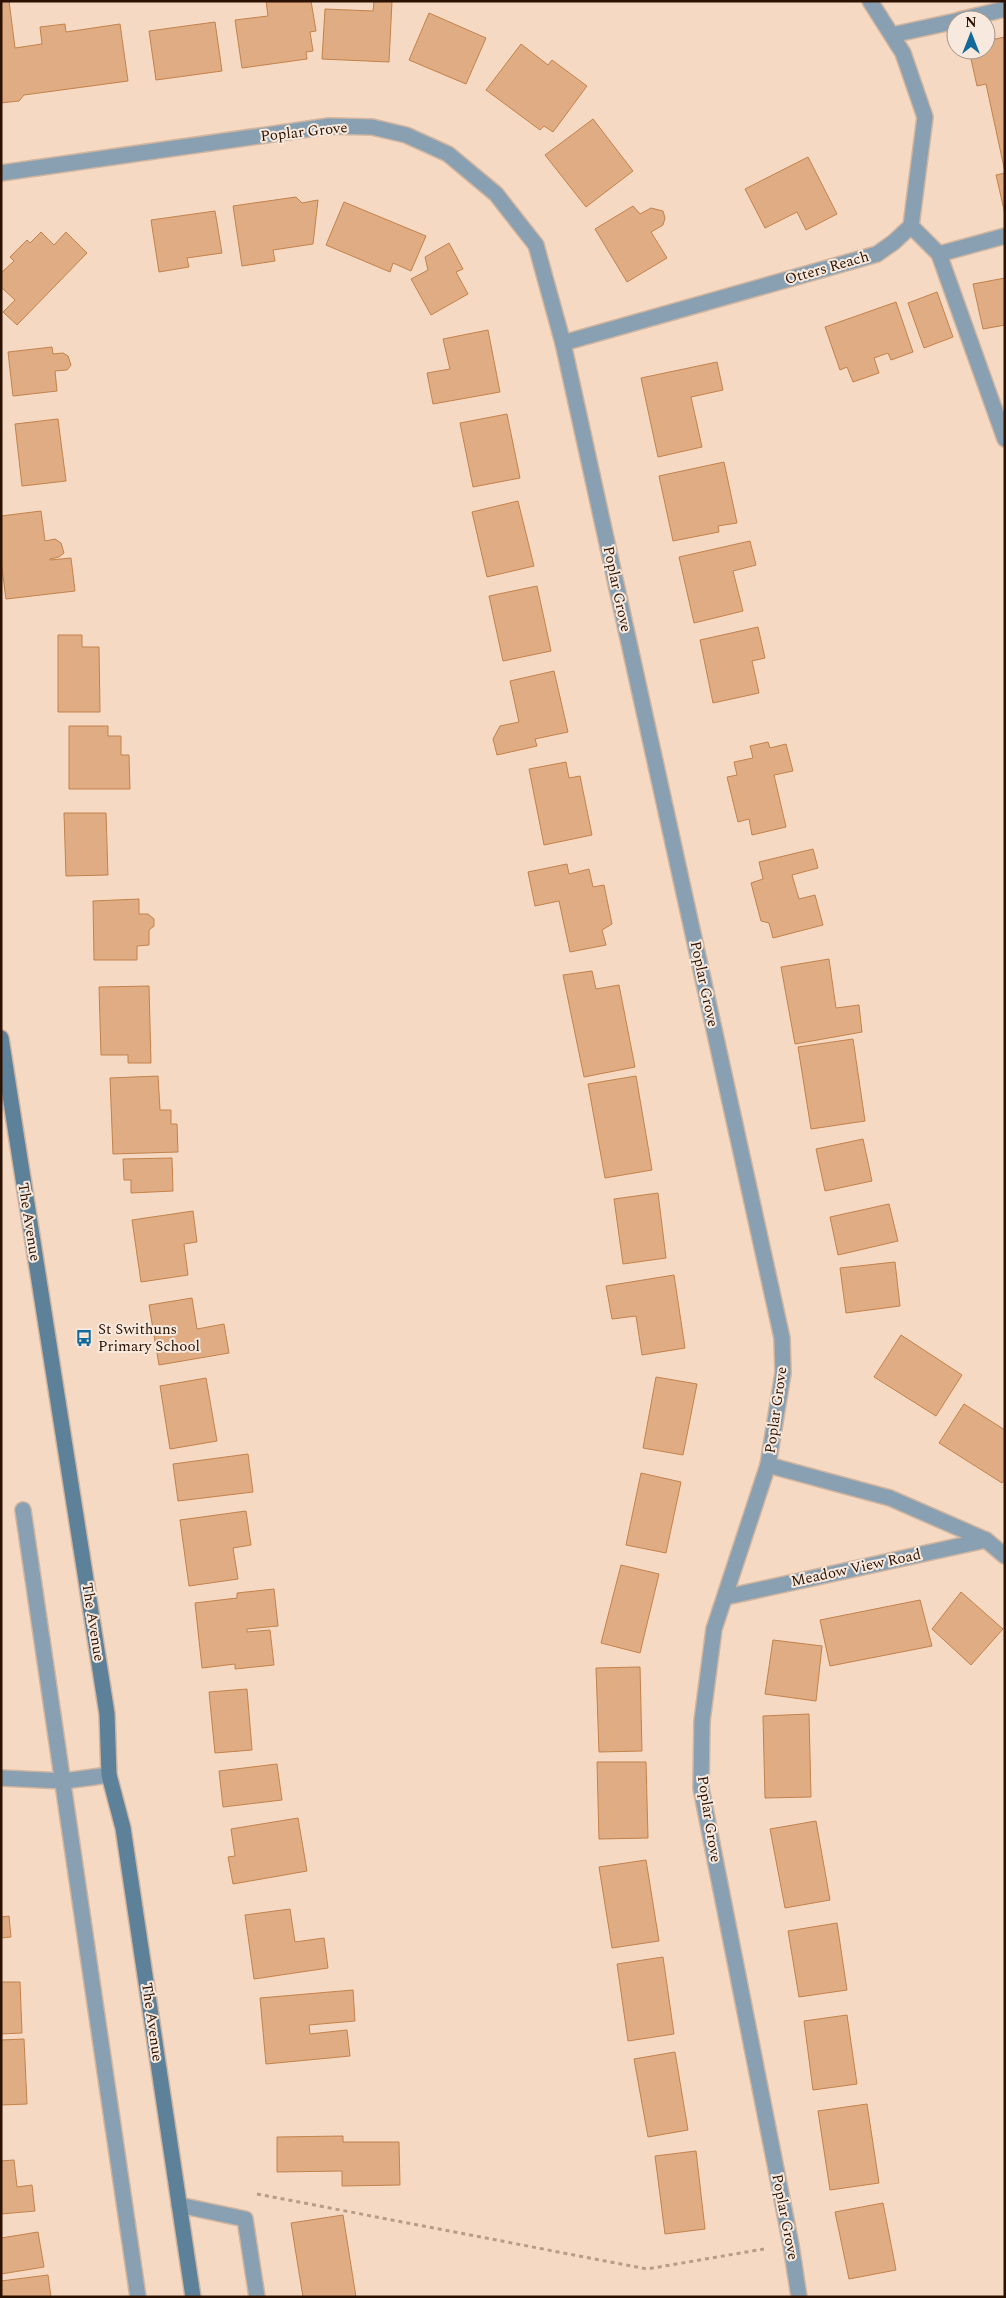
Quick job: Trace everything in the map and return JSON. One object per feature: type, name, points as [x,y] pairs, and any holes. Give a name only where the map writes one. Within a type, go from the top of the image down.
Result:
[{"type":"street","points":[[870,1],[904,53],[925,117],[911,226],[939,254],[1005,439]]},
{"type":"street","points":[[892,35],[946,23]]},
{"type":"street","name":"Poplar Grove","points":[[1,173],[329,126],[372,127],[406,135],[448,154],[496,194],[536,245],[563,343],[782,1338],[783,1373],[768,1465],[714,1629],[702,1721],[701,1788],[791,2245],[799,2297]]},
{"type":"street","name":"Otters Reach","points":[[563,343],[878,254],[911,226]]},
{"type":"street","points":[[939,254],[1005,236]]},
{"type":"street","name":"The Avenue","points":[[1,1038],[107,1714],[109,1775],[124,1828],[193,2297]]},
{"type":"street","points":[[768,1465],[890,1498],[986,1540],[1005,1556]]},
{"type":"street","points":[[23,1510],[138,2297]]},
{"type":"street","name":"Meadow View Road","points":[[726,1596],[986,1540]]},
{"type":"street","points":[[1,1778],[64,1781],[109,1775]]},
{"type":"street","points":[[179,2205],[245,2219],[257,2297]]},
{"type":"path","points":[[255,2194],[647,2269],[791,2245]]},
{"type":"building","points":[[1,1],[9,1],[15,48],[42,44],[40,27],[65,24],[66,32],[120,24],[128,81],[24,95],[19,101],[1,103]]},
{"type":"building","points":[[266,1],[311,1],[316,31],[310,32],[313,51],[306,52],[307,59],[242,68],[235,20],[268,16]]},
{"type":"building","points":[[374,1],[392,1],[389,62],[322,59],[325,9],[373,11]]},
{"type":"building","points":[[429,13],[486,38],[466,84],[409,60]]},
{"type":"building","points":[[215,22],[222,71],[156,80],[149,31]]},
{"type":"building","points":[[1005,37],[1005,172],[986,84],[977,86],[971,60],[996,60],[996,39]]},
{"type":"building","points":[[521,44],[548,65],[552,60],[587,86],[553,132],[544,126],[540,130],[486,90]]},
{"type":"building","points":[[593,119],[633,171],[586,207],[545,155]]},
{"type":"building","points":[[808,157],[837,214],[806,230],[797,212],[765,228],[745,189]]},
{"type":"building","points":[[1005,173],[1005,214],[996,175]]},
{"type":"building","points":[[296,197],[302,203],[318,200],[313,244],[273,250],[275,261],[242,266],[233,206]]},
{"type":"building","points":[[344,202],[426,236],[411,271],[393,263],[390,272],[326,245]]},
{"type":"building","points":[[633,206],[640,214],[651,208],[663,211],[665,218],[663,225],[651,232],[667,258],[627,282],[595,229]]},
{"type":"building","points":[[215,211],[222,253],[187,258],[189,267],[159,272],[151,220]]},
{"type":"building","points":[[41,232],[54,245],[66,232],[87,253],[17,325],[3,312],[15,300],[1,287],[1,273],[14,261],[10,257],[27,240],[30,243]]},
{"type":"building","points":[[449,243],[463,269],[456,272],[468,294],[431,315],[411,279],[428,270],[425,257]]},
{"type":"building","points":[[1005,278],[1005,325],[983,329],[973,284]]},
{"type":"building","points":[[937,292],[953,337],[924,348],[908,303]]},
{"type":"building","points":[[896,302],[913,352],[891,360],[888,353],[874,358],[879,373],[853,382],[847,367],[840,370],[825,327]]},
{"type":"building","points":[[488,330],[500,392],[433,404],[427,373],[450,369],[443,339]]},
{"type":"building","points":[[52,347],[53,354],[63,353],[68,356],[71,365],[67,370],[55,371],[57,391],[13,396],[8,352]]},
{"type":"building","points":[[717,362],[723,390],[691,397],[702,447],[658,457],[641,378]]},
{"type":"building","points":[[507,414],[520,478],[473,487],[460,423]]},
{"type":"building","points":[[58,419],[66,481],[22,486],[15,424]]},
{"type":"building","points":[[724,462],[737,523],[718,526],[719,532],[673,541],[659,476]]},
{"type":"building","points":[[518,501],[534,566],[487,577],[472,512]]},
{"type":"building","points":[[41,511],[45,541],[55,539],[61,543],[64,553],[50,560],[71,558],[75,591],[6,599],[1,561],[1,516]]},
{"type":"building","points":[[750,541],[756,565],[733,571],[743,611],[694,623],[679,557]]},
{"type":"building","points":[[537,586],[551,651],[503,661],[489,596]]},
{"type":"building","points":[[758,627],[765,658],[752,661],[759,693],[713,703],[700,640]]},
{"type":"building","points":[[58,635],[82,635],[82,647],[99,647],[100,712],[58,712]]},
{"type":"building","points":[[554,671],[568,732],[535,739],[537,746],[497,755],[493,739],[500,726],[519,722],[510,681]]},
{"type":"building","points":[[69,726],[108,726],[108,736],[121,736],[121,755],[129,755],[130,789],[69,789]]},
{"type":"building","points":[[768,742],[770,748],[786,744],[793,771],[774,775],[786,827],[752,835],[749,819],[738,822],[727,777],[737,775],[734,762],[753,758],[750,746]]},
{"type":"building","points":[[566,762],[569,778],[580,776],[592,835],[544,845],[529,769]]},
{"type":"building","points":[[64,813],[106,813],[108,875],[66,876]]},
{"type":"building","points":[[813,849],[818,868],[792,875],[799,899],[815,895],[823,925],[773,938],[769,923],[761,921],[751,883],[763,879],[759,862]]},
{"type":"building","points":[[567,864],[569,874],[589,869],[593,887],[604,885],[612,924],[602,930],[606,945],[570,952],[559,901],[535,906],[528,872]]},
{"type":"building","points":[[139,899],[139,914],[148,914],[154,919],[154,926],[149,930],[149,945],[137,946],[137,960],[94,960],[93,901]]},
{"type":"building","points":[[829,959],[836,1008],[859,1005],[862,1032],[795,1044],[781,967]]},
{"type":"building","points":[[592,971],[596,989],[619,985],[635,1067],[584,1077],[563,975]]},
{"type":"building","points":[[149,986],[151,1063],[128,1063],[128,1055],[101,1055],[99,987]]},
{"type":"building","points":[[853,1039],[865,1121],[811,1129],[798,1047]]},
{"type":"building","points":[[158,1076],[160,1110],[171,1110],[171,1124],[177,1124],[178,1152],[113,1154],[110,1078]]},
{"type":"building","points":[[636,1076],[652,1170],[605,1178],[588,1084]]},
{"type":"building","points":[[863,1139],[872,1181],[825,1191],[816,1149]]},
{"type":"building","points":[[172,1158],[173,1191],[131,1193],[131,1180],[124,1180],[123,1159]]},
{"type":"building","points":[[658,1193],[666,1258],[623,1264],[614,1199]]},
{"type":"building","points":[[889,1204],[898,1241],[838,1255],[830,1217]]},
{"type":"building","points":[[193,1211],[197,1242],[184,1244],[188,1275],[141,1282],[132,1220]]},
{"type":"building","points":[[895,1262],[900,1306],[846,1313],[840,1268]]},
{"type":"building","points":[[674,1275],[685,1348],[642,1355],[636,1316],[612,1319],[606,1286]]},
{"type":"building","points":[[192,1298],[197,1329],[224,1324],[229,1353],[159,1365],[149,1305]]},
{"type":"building","points":[[901,1335],[962,1375],[936,1416],[874,1377]]},
{"type":"building","points":[[656,1377],[697,1384],[683,1455],[643,1448]]},
{"type":"building","points":[[206,1378],[217,1441],[170,1449],[160,1386]]},
{"type":"building","points":[[964,1404],[1005,1430],[1005,1479],[1002,1483],[939,1443]]},
{"type":"building","points":[[248,1454],[253,1492],[178,1501],[173,1464]]},
{"type":"building","points":[[641,1473],[681,1482],[666,1553],[626,1545]]},
{"type":"building","points":[[246,1511],[251,1545],[233,1548],[238,1579],[189,1586],[180,1520]]},
{"type":"building","points":[[621,1565],[659,1574],[640,1653],[601,1643]]},
{"type":"building","points":[[274,1589],[278,1626],[247,1629],[247,1632],[270,1630],[274,1665],[235,1669],[235,1664],[202,1668],[195,1603],[237,1598],[237,1593]]},
{"type":"building","points":[[961,1592],[1003,1629],[971,1665],[932,1629]]},
{"type":"building","points":[[920,1600],[932,1646],[830,1666],[820,1620]]},
{"type":"building","points":[[773,1640],[822,1646],[816,1701],[765,1694]]},
{"type":"building","points":[[640,1667],[642,1751],[599,1752],[596,1668]]},
{"type":"building","points":[[247,1689],[252,1750],[215,1753],[209,1692]]},
{"type":"building","points":[[809,1714],[811,1797],[765,1798],[763,1716]]},
{"type":"building","points":[[597,1762],[646,1762],[648,1838],[599,1839]]},
{"type":"building","points":[[277,1764],[282,1800],[223,1807],[219,1771]]},
{"type":"building","points":[[298,1818],[307,1871],[233,1884],[228,1857],[235,1856],[231,1829]]},
{"type":"building","points":[[816,1821],[830,1900],[785,1908],[770,1829]]},
{"type":"building","points":[[646,1860],[659,1941],[612,1948],[599,1867]]},
{"type":"building","points":[[290,1909],[295,1942],[324,1938],[328,1968],[254,1979],[245,1915]]},
{"type":"building","points":[[9,1916],[11,1937],[1,1938],[1,1917]]},
{"type":"building","points":[[837,1923],[847,1990],[799,1997],[788,1931]]},
{"type":"building","points":[[663,1957],[674,2034],[628,2041],[617,1964]]},
{"type":"building","points":[[1,1982],[20,1982],[22,2033],[1,2034]]},
{"type":"building","points":[[353,1990],[355,2021],[309,2025],[310,2034],[347,2030],[350,2056],[266,2064],[260,1998]]},
{"type":"building","points":[[847,2015],[857,2084],[813,2090],[804,2021]]},
{"type":"building","points":[[24,2039],[27,2104],[1,2105],[1,2040]]},
{"type":"building","points":[[675,2052],[688,2130],[648,2137],[634,2059]]},
{"type":"building","points":[[867,2104],[879,2183],[830,2190],[818,2111]]},
{"type":"building","points":[[343,2136],[343,2142],[399,2142],[400,2185],[342,2186],[342,2171],[277,2172],[277,2137]]},
{"type":"building","points":[[696,2151],[705,2229],[665,2234],[655,2156]]},
{"type":"building","points":[[14,2160],[17,2187],[32,2185],[35,2211],[1,2214],[1,2161]]},
{"type":"building","points":[[883,2203],[896,2270],[849,2279],[835,2212]]},
{"type":"building","points":[[343,2215],[356,2297],[303,2297],[291,2223]]},
{"type":"building","points":[[38,2232],[44,2267],[1,2274],[1,2238]]},
{"type":"building","points":[[48,2275],[51,2297],[1,2297],[1,2281]]},
{"type":"place","name":"St Swithuns Primary School","points":[[84,1338]]}]
